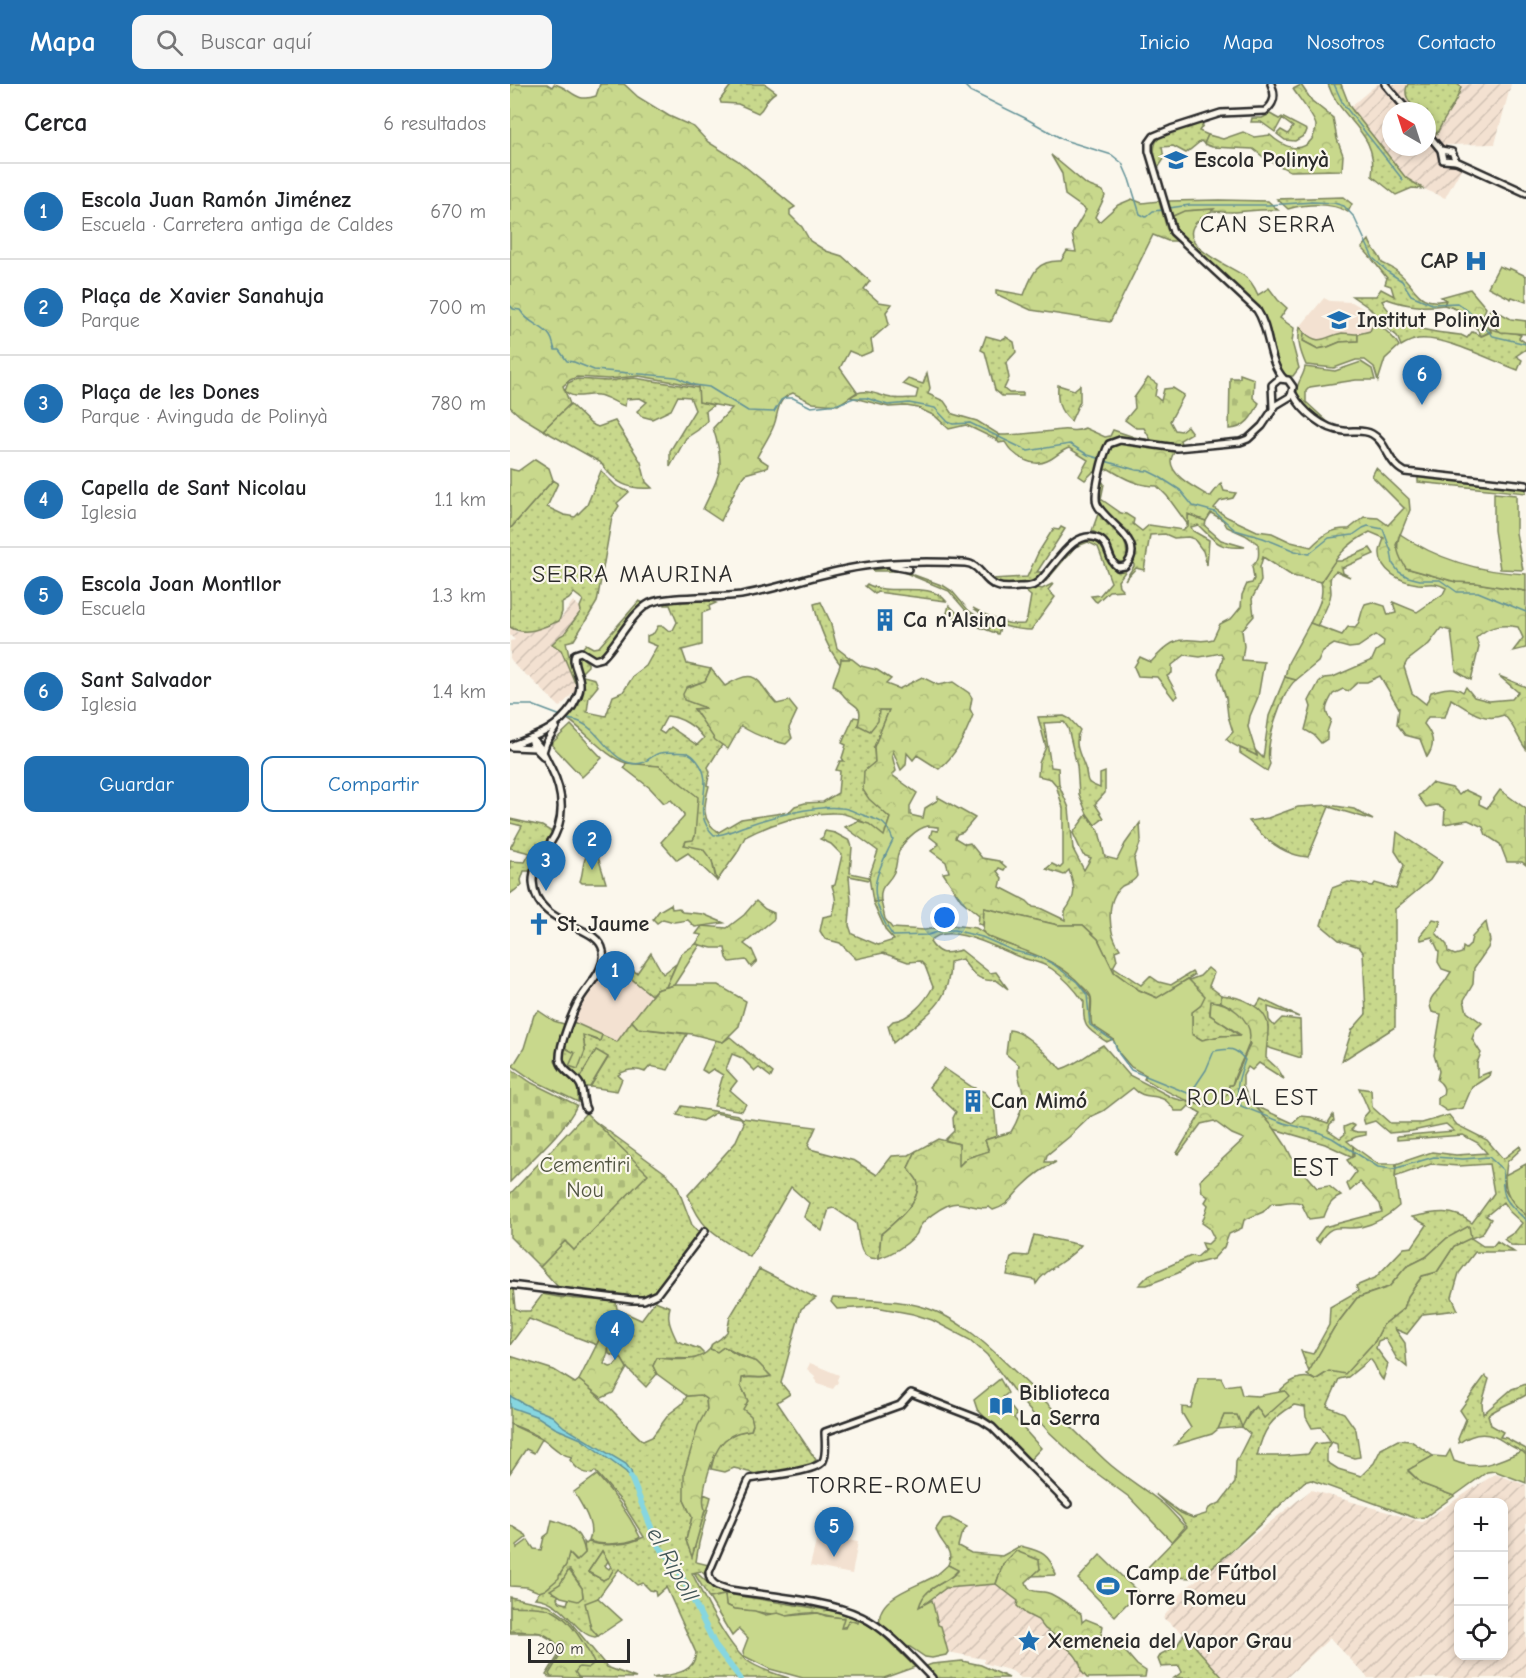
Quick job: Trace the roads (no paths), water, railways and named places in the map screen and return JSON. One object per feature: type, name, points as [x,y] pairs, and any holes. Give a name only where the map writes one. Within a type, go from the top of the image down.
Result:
[{"type":"street","points":[[1271,84],[1274,99],[1265,111],[1226,112],[1158,134],[1150,141],[1149,148],[1172,230],[1257,310],[1264,321],[1277,370],[1284,379],[1292,383],[1293,394],[1299,404],[1316,420],[1334,429],[1366,431],[1372,434],[1382,444],[1397,468],[1405,472],[1526,485]]},
{"type":"street","points":[[1385,84],[1400,102]]},
{"type":"street","points":[[1436,144],[1442,151],[1443,160],[1453,160],[1526,193]]},
{"type":"street","points":[[1442,151],[1449,150],[1453,160]]},
{"type":"street","points":[[1273,408],[1271,388],[1277,370]]},
{"type":"street","points":[[1274,382],[1284,379]]},
{"type":"street","points":[[543,752],[556,725],[575,703],[579,693],[580,682],[574,662],[575,654],[581,652],[592,660],[601,659],[639,613],[651,603],[741,594],[848,569],[888,565],[969,563],[978,568],[995,586],[1029,587],[1039,582],[1074,542],[1091,536],[1105,543],[1115,566],[1125,566],[1130,557],[1127,538],[1101,511],[1095,499],[1104,453],[1109,444],[1120,440],[1177,448],[1236,443],[1248,439],[1265,423],[1273,408],[1293,394]]},
{"type":"street","points":[[1272,396],[1299,404]]},
{"type":"street","points":[[888,565],[908,569]]},
{"type":"street","points":[[510,746],[545,733],[556,725]]},
{"type":"street","points":[[531,738],[535,748],[546,759]]},
{"type":"street","points":[[531,738],[543,752],[558,782],[561,798],[559,826],[534,868],[533,881],[539,900],[551,914],[598,939],[603,947],[602,964],[576,1006],[560,1056],[563,1067],[581,1086],[586,1108]]},
{"type":"street","points":[[510,746],[535,748]]},
{"type":"street","points":[[510,1285],[646,1300],[660,1291],[705,1230]]},
{"type":"street","points":[[932,1678],[873,1623],[861,1616],[839,1608],[726,1589],[717,1586],[711,1580],[709,1572],[748,1482],[755,1478],[819,1464],[823,1460],[825,1432],[900,1405],[911,1393],[981,1420],[992,1427],[1068,1504]]},
{"type":"water","points":[[510,1396],[552,1416],[564,1427],[626,1464],[631,1471],[634,1484],[626,1472],[581,1439],[555,1428],[538,1417],[510,1407]]},
{"type":"waterway","points":[[963,84],[970,91],[1064,140],[1112,155],[1122,163],[1140,214],[1146,217],[1153,211],[1162,210]]},
{"type":"waterway","points":[[1334,84],[1343,104],[1403,180]]},
{"type":"waterway","points":[[1169,208],[1190,205],[1268,205],[1313,202],[1344,206],[1354,217],[1373,258],[1402,281],[1411,295],[1432,304],[1457,303],[1493,336],[1526,344]]},
{"type":"waterway","points":[[510,305],[544,329],[552,339],[555,350],[559,350],[567,361],[594,370],[676,377],[694,385],[709,387],[748,411],[774,412],[781,400],[785,398],[793,398],[811,407],[838,404],[854,398],[866,398],[888,405],[909,403],[935,408],[948,422],[970,423],[1028,451],[1070,444],[1088,455],[1101,459]]},
{"type":"waterway","points":[[1105,461],[1148,471],[1180,490],[1193,506],[1215,512],[1235,530],[1295,551],[1309,554],[1329,538],[1353,535],[1368,526],[1383,529],[1393,564],[1399,572],[1420,580],[1440,580],[1457,592],[1478,592],[1526,612]]},
{"type":"waterway","points":[[510,705],[532,705],[561,716]]},
{"type":"waterway","points":[[567,719],[587,726],[610,750],[622,760],[630,763],[640,764],[663,752],[692,755],[703,771],[705,780],[703,816],[714,835],[779,816],[819,808],[847,809],[882,823],[893,840],[883,860],[875,888],[882,917],[893,936],[928,935],[944,930],[954,930],[982,937],[1014,951],[1039,957],[1053,964],[1077,982],[1087,995],[1090,1025],[1112,1040]]},
{"type":"waterway","points":[[1114,1042],[1119,1054],[1131,1070],[1190,1094],[1206,1070],[1214,1051],[1228,1049],[1235,1051],[1245,1060],[1238,1088],[1241,1106],[1332,1138],[1378,1167],[1393,1169],[1434,1157],[1463,1159],[1489,1157],[1503,1170],[1506,1199],[1526,1220]]},
{"type":"waterway","name":"el Ripoll","points":[[631,1477],[659,1547],[675,1563],[716,1647],[740,1678]]},
{"type":"place","name":"Escola Polinyà","points":[[1176,160]]},
{"type":"place","name":"CAP","points":[[1476,261]]},
{"type":"place","name":"Institut Polinyà","points":[[1339,320]]},
{"type":"place","name":"Sant Salvador","points":[[1422,405]]},
{"type":"place","name":"Ca n'Alsina","points":[[885,620]]},
{"type":"place","name":"Plaça de Xavier Sanahuja","points":[[592,870]]},
{"type":"place","name":"Plaça de les Dones","points":[[546,891]]},
{"type":"place","name":"St. Jaume","points":[[539,924]]},
{"type":"place","name":"Escola Juan Ramón Jiménez","points":[[615,1001]]},
{"type":"place","name":"Can Mimó","points":[[973,1101]]},
{"type":"place","name":"Capella de Sant Nicolau","points":[[615,1360]]},
{"type":"place","name":"Biblioteca La Serra","points":[[1001,1406]]},
{"type":"place","name":"Escola Joan Montllor","points":[[834,1557]]},
{"type":"place","name":"Camp de Fútbol Torre Romeu","points":[[1108,1586]]},
{"type":"place","name":"Xemeneia del Vapor Grau","points":[[1029,1641]]},
{"type":"district","name":"CAN SERRA","points":[[1268,224]]},
{"type":"district","name":"SERRA MAURINA","points":[[633,574]]},
{"type":"district","name":"RODAL EST","points":[[1253,1097]]},
{"type":"district","name":"EST","points":[[1316,1168]]},
{"type":"district","name":"TORRE-ROMEU","points":[[895,1485]]},
{"type":"park label","name":"Cementiri Nou","points":[[585,1178]]}]
